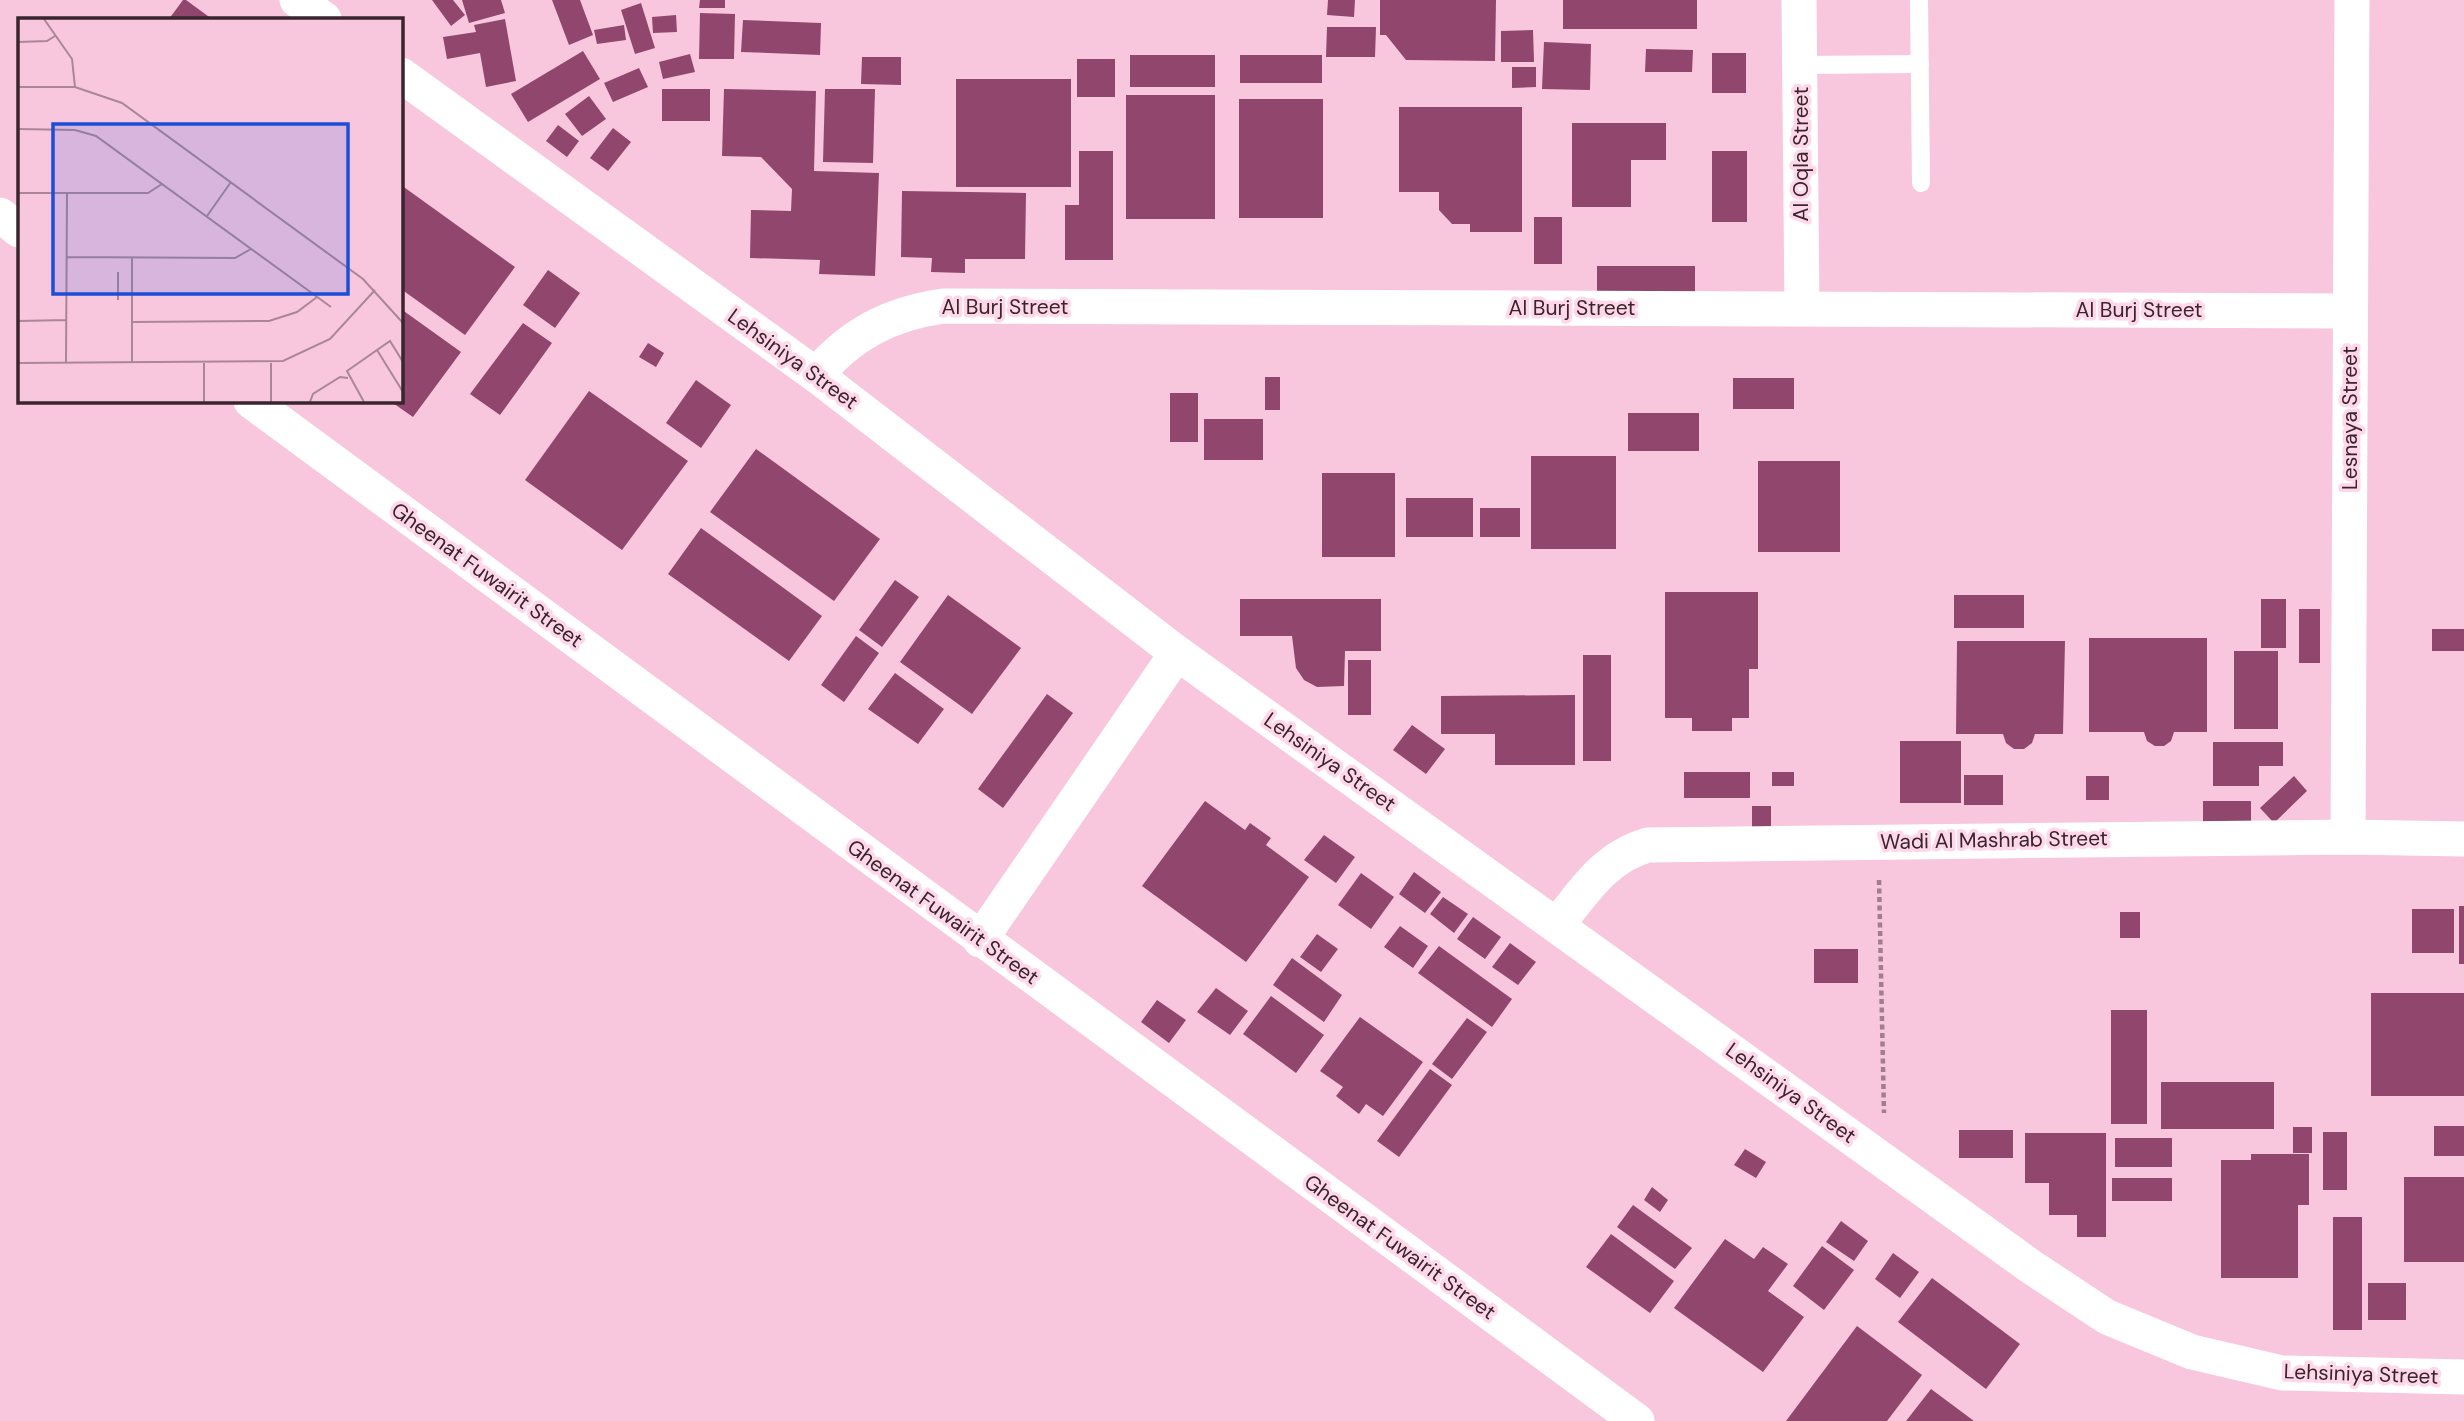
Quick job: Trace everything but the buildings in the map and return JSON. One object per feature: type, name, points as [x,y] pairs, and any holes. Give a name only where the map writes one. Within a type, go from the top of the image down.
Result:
[{"type":"street","points":[[297,0],[323,18]]},
{"type":"street","name":"Al Oqla Street","points":[[1799,0],[1802,308]]},
{"type":"street","name":"Lesnaya Street","points":[[2347,837],[2352,0]]},
{"type":"street","name":"Lehsiniya Street","points":[[402,76],[816,374],[1177,653],[1558,924],[2030,1266],[2107,1317],[2192,1352],[2282,1373],[2464,1377]]},
{"type":"street","points":[[0,215],[18,229]]},
{"type":"street","name":"Al Burj Street","points":[[816,374],[851,340],[885,320],[913,311],[943,306],[2350,311]]},
{"type":"street","name":"Gheenat Fuwairit Street","points":[[252,402],[1637,1421]]},
{"type":"street","points":[[980,940],[1177,653]]},
{"type":"street","name":"Wadi Al Mashrab Street","points":[[1558,924],[1611,861],[1628,850],[1648,845],[2347,837],[2464,839]]},
{"type":"lane","points":[[1919,0],[1921,183]]},
{"type":"lane","points":[[1800,65],[1920,64]]},
{"type":"path","points":[[1871,1151],[1880,1133],[1886,1094],[1877,841]]}]
